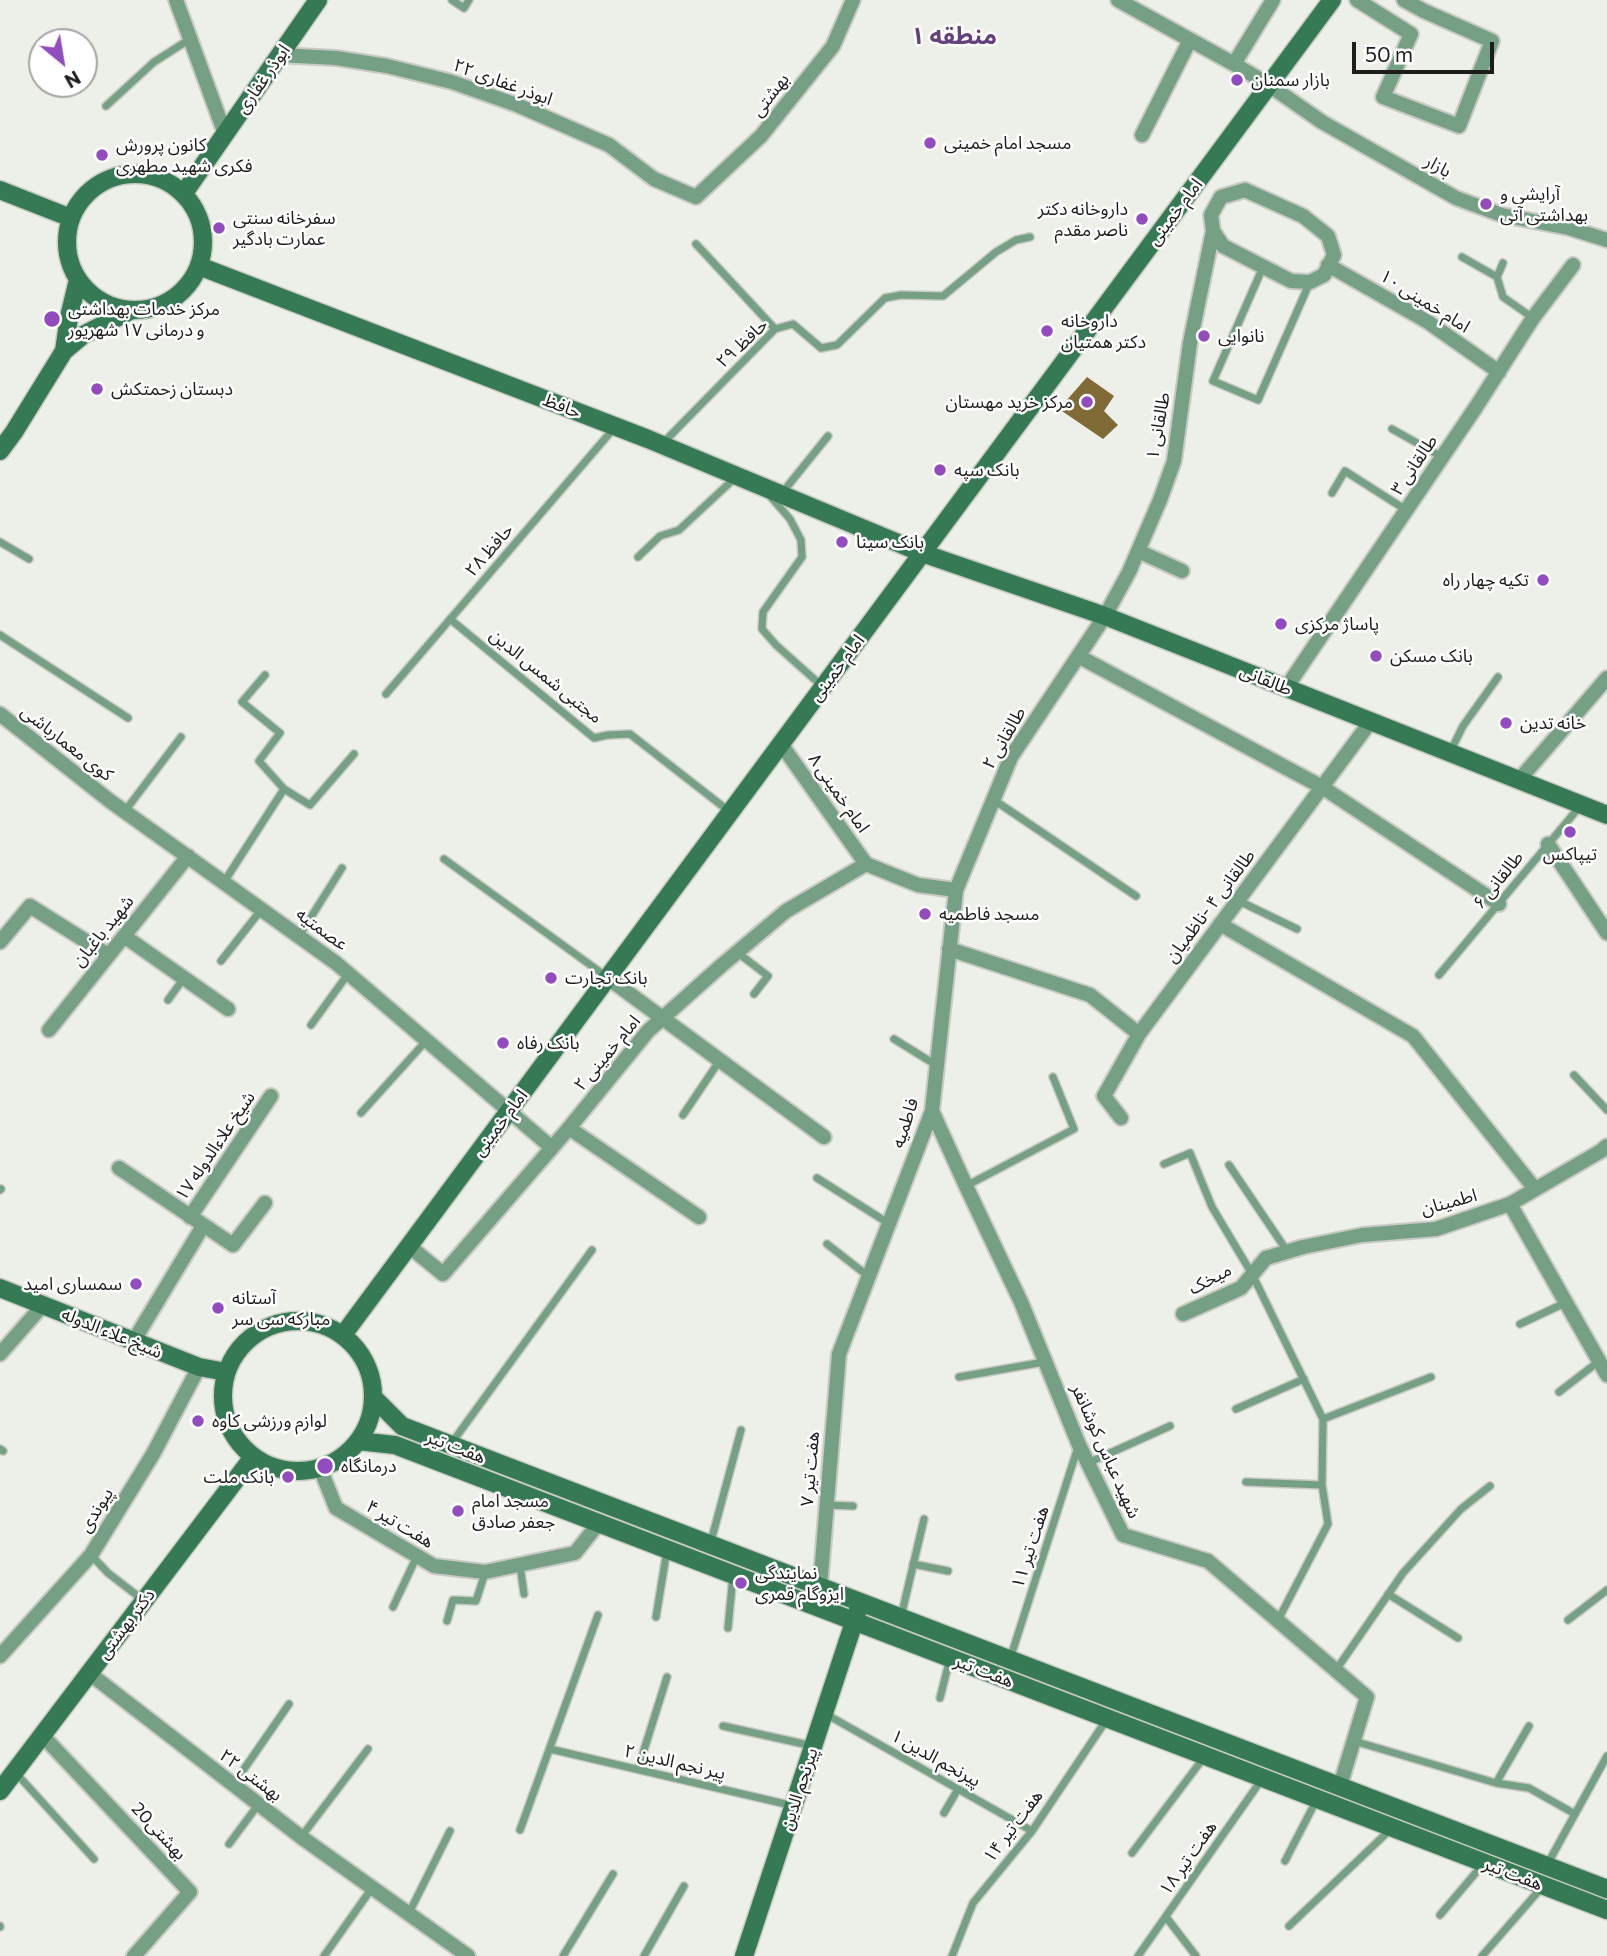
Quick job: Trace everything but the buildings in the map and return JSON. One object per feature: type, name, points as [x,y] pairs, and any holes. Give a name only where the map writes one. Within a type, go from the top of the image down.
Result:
[{"type":"main road","name":"ابوذر غفاری","points":[[184,193],[318,0]]},
{"type":"main road","name":"امام خمینی","points":[[343,1335],[1332,0]]},
{"type":"main road","points":[[138,174],[159,178],[184,193],[201,224],[203,245],[199,266],[188,284],[173,299],[153,308],[132,310],[111,306],[92,296],[78,280],[69,261],[66,239],[71,218],[81,200],[97,185],[117,177],[138,174]]},
{"type":"main road","points":[[0,190],[71,218]]},
{"type":"main road","name":"حافظ","points":[[199,266],[662,444],[922,553]]},
{"type":"main road","points":[[64,351],[78,280]]},
{"type":"main road","points":[[0,451],[64,351],[83,335],[132,310]]},
{"type":"main road","name":"طالقانی","points":[[922,553],[1105,616],[1607,815]]},
{"type":"main road","name":"شیخ علاء الدوله","points":[[0,1288],[199,1367],[226,1372]]},
{"type":"main road","points":[[299,1321],[322,1324],[343,1335],[359,1352],[370,1373],[373,1396],[369,1420],[358,1441],[342,1457],[320,1468],[297,1471],[274,1467],[253,1457],[236,1440],[226,1419],[222,1395],[226,1372],[237,1351],[254,1335],[276,1324],[299,1321]]},
{"type":"main road","name":"هفت تیر","points":[[373,1396],[402,1426],[1607,1889]]},
{"type":"main road","name":"هفت تیر","points":[[358,1441],[395,1445],[1607,1910]]},
{"type":"main road","name":"دکتر بهشتی","points":[[0,1791],[253,1457]]},
{"type":"main road","name":"پیرنجم الدین","points":[[744,1956],[860,1602]]},
{"type":"street","points":[[176,0],[225,134]]},
{"type":"street","name":"بهشتی","points":[[695,197],[761,136],[833,46],[853,0]]},
{"type":"street","name":"بازار","points":[[1118,0],[1234,64],[1322,122],[1456,198],[1502,215],[1569,228],[1607,240]]},
{"type":"street","points":[[1234,64],[1273,0]]},
{"type":"street","points":[[1357,0],[1411,34],[1383,97],[1459,126],[1492,41],[1404,0]]},
{"type":"street","points":[[1142,135],[1190,40]]},
{"type":"street","name":"ابوذر غفاری ۲۲","points":[[279,55],[336,58],[452,82],[517,105],[609,145],[654,179],[695,197]]},
{"type":"street","name":"طالقانی ۱","points":[[1105,616],[1129,572],[1174,461],[1190,343],[1213,231],[1211,215],[1221,197],[1245,190],[1303,216],[1328,236],[1334,255],[1328,265]]},
{"type":"street","points":[[1213,231],[1223,246],[1292,281],[1310,282],[1324,275],[1328,265]]},
{"type":"street","name":"امام خمینی ۱۰","points":[[1328,265],[1428,322],[1499,372]]},
{"type":"street","name":"طالقانی ۳","points":[[1286,688],[1533,318],[1573,265]]},
{"type":"street","points":[[1138,551],[1182,571]]},
{"type":"street","name":"طالقانی ۲","points":[[956,890],[1011,757],[1105,616]]},
{"type":"street","points":[[1078,656],[1322,787],[1499,904]]},
{"type":"street","points":[[1519,780],[1607,678]]},
{"type":"street","name":"کوی معمارباشی","points":[[0,714],[125,811]]},
{"type":"street","name":"طالقانی ۴ -ناظمیان","points":[[1121,1118],[1104,1096],[1139,1034],[1371,721]]},
{"type":"street","name":"امام خمینی ۸","points":[[781,744],[866,864]]},
{"type":"street","name":"عصمتیه","points":[[125,811],[348,974],[551,1147]]},
{"type":"street","points":[[1548,844],[1607,933]]},
{"type":"street","name":"شهید باغبان","points":[[49,1030],[188,856]]},
{"type":"street","points":[[866,864],[918,885],[956,890]]},
{"type":"street","name":"امام خمینی ۲","points":[[409,1246],[443,1274],[569,1128],[648,1031],[786,911],[866,864]]},
{"type":"street","name":"فاطمیه","points":[[839,1354],[932,1111],[956,890]]},
{"type":"street","points":[[0,942],[30,906],[108,955]]},
{"type":"street","points":[[1220,924],[1413,1035],[1535,1189]]},
{"type":"street","points":[[124,936],[228,1009]]},
{"type":"street","points":[[949,949],[1090,995],[1139,1034]]},
{"type":"street","points":[[607,978],[824,1137]]},
{"type":"street","name":"شیخ علاءالدوله ۱۷","points":[[190,1217],[271,1096]]},
{"type":"street","name":"شهید عباس کوشانفر","points":[[932,1111],[1021,1302],[1079,1445],[1123,1535],[1208,1560],[1367,1697],[1354,1740]]},
{"type":"street","points":[[569,1128],[699,1217]]},
{"type":"street","name":"اطمینان","points":[[1252,1274],[1266,1258],[1287,1252],[1362,1235],[1436,1229],[1510,1204],[1607,1146]]},
{"type":"street","name":"شیخ علاءالدوله ۱۷","points":[[119,1168],[233,1245],[265,1203]]},
{"type":"street","points":[[1510,1204],[1607,1375]]},
{"type":"street","name":"شیخ علاءالدوله ۱۷","points":[[133,1342],[203,1226]]},
{"type":"street","name":"میخک","points":[[1183,1314],[1241,1288],[1252,1274]]},
{"type":"street","points":[[0,1354],[43,1305]]},
{"type":"street","name":"هفت تیر ۷","points":[[820,1587],[839,1354]]},
{"type":"street","name":"پیوندی","points":[[0,1656],[91,1555],[153,1454],[199,1367]]},
{"type":"street","name":"هفت تیر ۴","points":[[320,1468],[336,1508],[434,1566],[485,1572],[575,1553],[599,1523]]},
{"type":"street","name":"بهشتی ۲۲","points":[[89,1672],[302,1837],[468,1956]]},
{"type":"street","name":"بهشتی20","points":[[42,1735],[190,1892],[134,1956]]},
{"type":"street","points":[[1340,1786],[1354,1740]]},
{"type":"lane","points":[[452,0],[464,8],[469,0]]},
{"type":"lane","points":[[106,106],[154,62],[190,38]]},
{"type":"lane","name":"حافظ ۲۹","points":[[662,444],[775,329],[793,324],[821,348],[837,345],[885,298],[901,295],[943,296],[996,253],[1016,240],[1030,237]]},
{"type":"lane","points":[[696,244],[775,329]]},
{"type":"lane","points":[[1462,257],[1497,277]]},
{"type":"lane","points":[[1503,263],[1497,277],[1503,297],[1533,318]]},
{"type":"lane","points":[[1264,267],[1213,381],[1258,400],[1310,282]]},
{"type":"lane","name":"حافظ ۲۸","points":[[386,694],[615,426]]},
{"type":"lane","points":[[1392,429],[1442,458]]},
{"type":"lane","points":[[781,494],[828,436]]},
{"type":"lane","points":[[1332,493],[1345,471],[1406,510]]},
{"type":"lane","points":[[638,557],[660,536],[680,530],[737,476]]},
{"type":"lane","points":[[760,485],[790,519],[801,540],[802,557],[763,612],[762,629],[823,687]]},
{"type":"lane","points":[[0,542],[29,559]]},
{"type":"lane","name":"مجتبی شمس الدین","points":[[450,619],[594,738],[630,734],[730,812]]},
{"type":"lane","points":[[0,635],[128,718]]},
{"type":"lane","points":[[265,675],[242,702],[279,733],[259,761],[284,789],[310,805],[354,754]]},
{"type":"lane","points":[[1450,752],[1463,726],[1498,677]]},
{"type":"lane","points":[[125,811],[181,737]]},
{"type":"lane","points":[[224,882],[284,789]]},
{"type":"lane","points":[[993,800],[1136,896]]},
{"type":"lane","name":"طالقانی ۶","points":[[1439,975],[1581,804]]},
{"type":"lane","points":[[444,859],[607,978]]},
{"type":"lane","points":[[299,936],[342,868]]},
{"type":"lane","points":[[1238,900],[1297,929]]},
{"type":"lane","points":[[221,961],[262,910]]},
{"type":"lane","points":[[737,952],[768,975],[754,993]]},
{"type":"lane","points":[[311,1025],[348,974]]},
{"type":"lane","points":[[168,1000],[184,978]]},
{"type":"lane","points":[[894,1039],[937,1065]]},
{"type":"lane","points":[[361,1113],[426,1041]]},
{"type":"lane","points":[[683,1115],[720,1060]]},
{"type":"lane","points":[[1574,1075],[1607,1110]]},
{"type":"lane","points":[[966,1186],[1074,1129],[1053,1077]]},
{"type":"lane","points":[[1164,1164],[1190,1153],[1212,1207],[1252,1274],[1323,1419],[1322,1485],[1328,1524],[1278,1620]]},
{"type":"lane","points":[[1229,1165],[1287,1252]]},
{"type":"lane","points":[[817,1178],[889,1224]]},
{"type":"lane","points":[[827,1244],[869,1276]]},
{"type":"lane","points":[[451,1445],[592,1251]]},
{"type":"lane","points":[[1520,1324],[1565,1303]]},
{"type":"lane","points":[[959,1377],[1045,1362]]},
{"type":"lane","points":[[1559,1392],[1598,1362]]},
{"type":"lane","points":[[1323,1419],[1431,1377]]},
{"type":"lane","points":[[1236,1409],[1304,1379]]},
{"type":"lane","points":[[1088,1463],[1170,1426]]},
{"type":"lane","points":[[710,1545],[741,1430]]},
{"type":"lane","name":"هفت تیر ۱۱","points":[[1010,1660],[1079,1445]]},
{"type":"lane","points":[[1246,1482],[1322,1485]]},
{"type":"lane","points":[[1336,1670],[1403,1573],[1461,1509],[1490,1486]]},
{"type":"lane","points":[[827,1504],[853,1506]]},
{"type":"lane","points":[[900,1618],[924,1519]]},
{"type":"lane","points":[[656,1616],[667,1549]]},
{"type":"lane","points":[[91,1555],[108,1573],[144,1601]]},
{"type":"lane","points":[[393,1607],[417,1556]]},
{"type":"lane","points":[[913,1563],[948,1571]]},
{"type":"lane","points":[[520,1565],[524,1594]]},
{"type":"lane","points":[[447,1621],[453,1600],[476,1601],[485,1572]]},
{"type":"lane","points":[[728,1628],[734,1575]]},
{"type":"lane","points":[[1568,1620],[1607,1590]]},
{"type":"lane","points":[[1388,1594],[1458,1637]]},
{"type":"lane","points":[[520,1830],[598,1615]]},
{"type":"lane","points":[[940,1698],[950,1658]]},
{"type":"lane","points":[[638,1769],[667,1677]]},
{"type":"lane","points":[[233,1785],[289,1704]]},
{"type":"lane","name":"پیرنجم الدین ۱","points":[[824,1713],[1032,1830]]},
{"type":"lane","name":"هفت تیر ۱۴","points":[[952,1956],[973,1903],[1032,1830],[1108,1718]]},
{"type":"lane","points":[[723,1726],[813,1746]]},
{"type":"lane","points":[[1496,1783],[1529,1726]]},
{"type":"lane","points":[[1354,1740],[1496,1783],[1529,1788],[1575,1814]]},
{"type":"lane","points":[[302,1837],[368,1749]]},
{"type":"lane","name":"پیر نجم الدین ۲","points":[[550,1749],[794,1806]]},
{"type":"lane","points":[[1132,1853],[1205,1756]]},
{"type":"lane","points":[[1546,1865],[1607,1756]]},
{"type":"lane","points":[[15,1772],[94,1860]]},
{"type":"lane","name":"هفت تیر ۱۸","points":[[1138,1956],[1263,1778]]},
{"type":"lane","points":[[944,1813],[958,1788]]},
{"type":"lane","points":[[1285,1861],[1317,1799]]},
{"type":"lane","points":[[229,1844],[258,1804]]},
{"type":"lane","points":[[1289,1926],[1393,1828]]},
{"type":"lane","points":[[408,1914],[450,1830]]},
{"type":"lane","points":[[1440,1915],[1484,1863]]},
{"type":"lane","points":[[562,1956],[613,1874]]},
{"type":"lane","points":[[644,1956],[684,1886]]},
{"type":"lane","points":[[1482,1956],[1544,1886]]},
{"type":"lane","points":[[324,1956],[372,1888]]},
{"type":"lane","points":[[1166,1917],[1196,1956]]},
{"type":"place","name":"بازار سمنان","points":[[1237,80]]},
{"type":"place","name":"مسجد امام خمینی","points":[[930,143]]},
{"type":"place","name":"کانون پرورش فکری شهید مطهری","points":[[102,155]]},
{"type":"place","name":"آرایشی و بهداشتی آتی","points":[[1486,204]]},
{"type":"place","name":"داروخانه دکتر ناصر مقدم","points":[[1142,219]]},
{"type":"place","name":"سفرخانه سنتی عمارت بادگیر","points":[[219,228]]},
{"type":"place","name":"مرکز خدمات بهداشتی و درمانی ۱۷ شهریور","points":[[52,319]]},
{"type":"place","name":"داروخانه دکتر همتیان","points":[[1047,331]]},
{"type":"place","name":"نانوایی","points":[[1204,336]]},
{"type":"place","name":"دبستان زحمتکش","points":[[97,389]]},
{"type":"place","name":"مرکز خرید مهستان","points":[[1087,402]]},
{"type":"place","name":"بانک سپه","points":[[940,470]]},
{"type":"place","name":"بانک سینا","points":[[842,542]]},
{"type":"place","name":"تکیه چهار راه","points":[[1543,580]]},
{"type":"place","name":"پاساژ مرکزی","points":[[1281,624]]},
{"type":"place","name":"بانک مسکن","points":[[1376,656]]},
{"type":"place","name":"خانه تدین","points":[[1506,723]]},
{"type":"place","name":"تیپاکس","points":[[1570,832]]},
{"type":"place","name":"مسجد فاطمیه","points":[[925,914]]},
{"type":"place","name":"بانک تجارت","points":[[551,978]]},
{"type":"place","name":"بانک رفاه","points":[[503,1043]]},
{"type":"place","name":"سمساری امید","points":[[136,1284]]},
{"type":"place","name":"آستانه مبارکه سی سر","points":[[218,1308]]},
{"type":"place","name":"لوازم ورزشی کاوه","points":[[198,1421]]},
{"type":"place","name":"درمانگاه","points":[[325,1466]]},
{"type":"place","name":"بانک ملت","points":[[288,1477]]},
{"type":"place","name":"مسجد امام جعفر صادق","points":[[458,1511]]},
{"type":"place","name":"نمایندگی ایزوگام قمری","points":[[741,1583]]},
{"type":"district","name":"منطقه ۱","points":[[954,36]]}]
